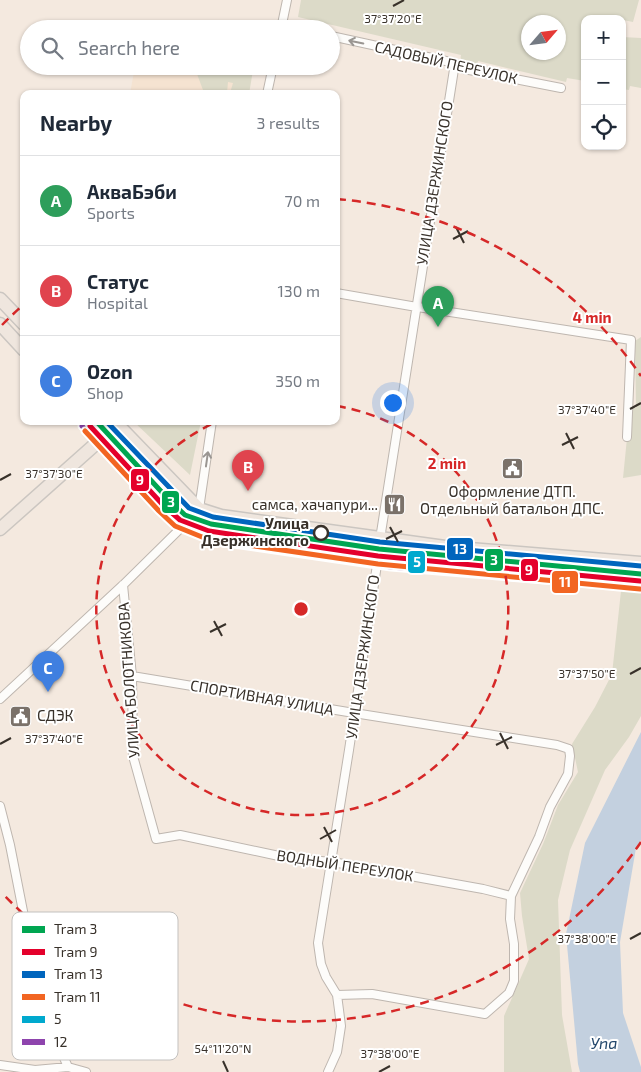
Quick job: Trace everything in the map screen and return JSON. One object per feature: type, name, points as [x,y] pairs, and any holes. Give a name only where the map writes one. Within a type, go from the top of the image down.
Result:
[{"type":"main road","points":[[0,300],[20,320]]},
{"type":"main road","points":[[0,324],[20,346]]},
{"type":"main road","points":[[92,425],[164,504],[187,522],[215,534],[378,558],[641,580]]},
{"type":"main road","points":[[0,529],[114,425]]},
{"type":"main road","points":[[120,425],[199,509],[221,516],[445,547],[641,563]]},
{"type":"main road","name":"УЛИЦА ДЗЕРЖИНСКОГО","points":[[378,558],[380,539]]},
{"type":"street","points":[[283,20],[287,0]]},
{"type":"street","name":"САДОВЫЙ ПЕРЕУЛОК","points":[[340,38],[455,63],[464,69],[562,88]]},
{"type":"street","name":"УЛИЦА ДЗЕРЖИНСКОГО","points":[[380,539],[455,63]]},
{"type":"street","points":[[268,90],[271,75]]},
{"type":"street","points":[[340,293],[416,307],[631,340],[626,437]]},
{"type":"street","points":[[199,509],[211,425]]},
{"type":"street","points":[[0,698],[123,585],[187,522]]},
{"type":"street","name":"УЛИЦА ДЗЕРЖИНСКОГО","points":[[328,1072],[337,1052],[341,1026],[337,995],[321,964],[318,943],[378,558]]},
{"type":"street","name":"УЛИЦА БОЛОТНИКОВА","points":[[123,585],[132,676],[133,756],[156,839],[180,835]]},
{"type":"street","name":"СПОРТИВНАЯ УЛИЦА","points":[[132,676],[354,714],[548,743],[568,749],[570,756],[568,774],[550,807],[539,837],[511,896]]},
{"type":"street","points":[[0,806],[23,912]]},
{"type":"street","name":"ВОДНЫЙ ПЕРЕУЛОК","points":[[180,835],[279,856],[331,862],[483,889],[511,896]]},
{"type":"street","points":[[337,995],[372,994],[485,1014],[509,993],[514,981],[514,944],[510,919],[511,896]]},
{"type":"street","points":[[65,1060],[68,1068]]},
{"type":"street","points":[[0,1065],[35,1070],[68,1068],[86,1072]]},
{"type":"shaded area","points":[[301,0],[639,0],[633,22],[626,21],[626,15],[581,15],[581,80],[567,78],[566,82],[478,61],[477,66],[460,62],[461,55],[340,27],[340,20],[311,20],[298,17]]},
{"type":"shaded area","points":[[626,37],[641,38],[641,88],[630,86],[629,90],[626,90]]},
{"type":"shaded area","points":[[133,75],[249,75],[247,90],[131,90]]},
{"type":"shaded area","points":[[197,75],[252,75],[250,90],[231,90],[233,83],[228,82],[227,90],[203,90]]},
{"type":"shaded area","points":[[641,337],[641,475],[623,478],[630,408],[636,408],[635,341]]},
{"type":"shaded area","points":[[137,425],[200,425],[190,475]]},
{"type":"shaded area","points":[[621,591],[641,592],[641,716],[629,737],[605,770],[570,850],[558,900],[562,1015],[572,1072],[504,1072],[504,1016],[529,959],[520,893],[543,844],[558,805],[578,772],[572,744],[595,707],[612,674]]},
{"type":"water","name":"Упа","points":[[641,732],[641,840],[636,848],[620,942],[623,1013],[641,1072],[580,1072],[566,934],[585,843]]},
{"type":"tram line","name":"3","points":[[100,425],[185,515],[211,524],[379,549],[641,574]]},
{"type":"tram line","name":"13","points":[[110,425],[189,508],[213,517],[380,542],[641,566]]},
{"type":"tram line","name":"9","points":[[90,426],[164,506],[180,520],[209,531],[378,556],[640,581]]},
{"type":"tram line","name":"11","points":[[85,431],[175,526],[207,539],[378,564],[640,589]]},
{"type":"transit line","name":"5","points":[[92,425],[168,506],[189,522],[215,534],[392,560],[641,581]]},
{"type":"transit line","name":"12","points":[[82,426],[163,512],[185,528],[213,541],[391,567],[640,588]]},
{"type":"place","name":"АкваБэби","points":[[438,327]]},
{"type":"place","name":"Оформление ДТП. Отдельный батальон ДПС.","points":[[512,469]]},
{"type":"place","name":"Статус","points":[[248,491]]},
{"type":"place","name":"самса, хачапури...","points":[[394,505]]},
{"type":"place","name":"Улица Дзержинского","points":[[321,533]]},
{"type":"place","name":"Ozon","points":[[48,692]]},
{"type":"place","name":"СДЭК","points":[[21,716]]}]
